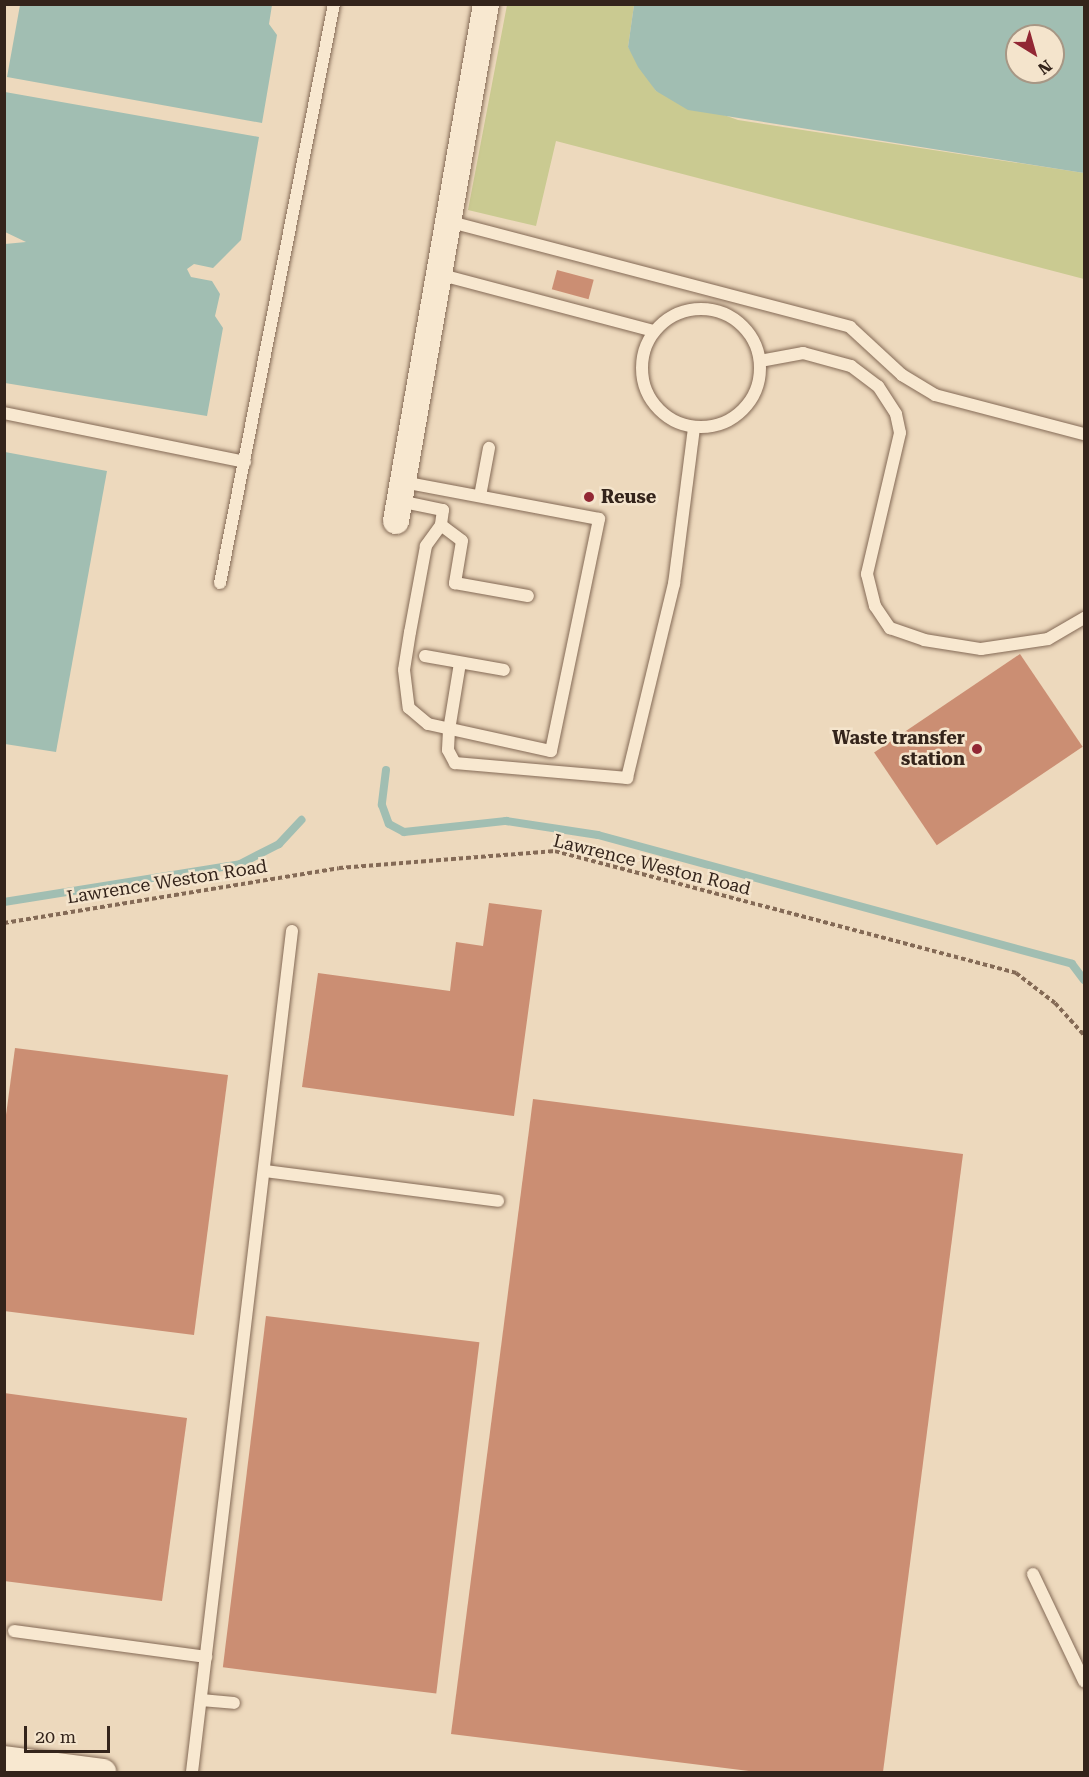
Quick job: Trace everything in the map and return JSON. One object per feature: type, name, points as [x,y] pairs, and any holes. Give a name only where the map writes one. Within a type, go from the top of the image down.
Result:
[{"type":"street","points":[[400,501],[437,274],[486,4]]},
{"type":"street","points":[[4,1759],[103,1773]]},
{"type":"lane","points":[[220,583],[334,4]]},
{"type":"lane","points":[[447,221],[850,327],[902,375],[935,395],[1084,434]]},
{"type":"lane","points":[[437,274],[654,331]]},
{"type":"lane","points":[[722,311],[727,295]]},
{"type":"lane","points":[[697,308],[722,311],[743,324],[760,361],[756,394],[741,414],[718,425],[694,428],[670,419],[652,402],[643,379],[643,354],[654,331],[673,315],[697,308]]},
{"type":"lane","points":[[760,361],[803,353],[851,366],[878,386],[896,414],[900,433],[867,574],[875,606],[890,628],[924,640],[981,649],[1048,639],[1084,618]]},
{"type":"lane","points":[[4,412],[245,462]]},
{"type":"lane","points":[[460,663],[449,730],[451,757],[470,769],[530,767],[627,778],[674,584],[694,428]]},
{"type":"lane","points":[[480,496],[489,448]]},
{"type":"lane","points":[[480,496],[599,519],[551,751],[449,730],[417,717],[404,699],[426,546],[441,525],[443,510],[400,501],[480,496]]},
{"type":"lane","points":[[441,525],[462,541],[455,583],[528,596]]},
{"type":"lane","points":[[425,656],[504,670]]},
{"type":"lane","points":[[192,1773],[292,931]]},
{"type":"lane","points":[[265,1171],[498,1201]]},
{"type":"lane","points":[[1033,1574],[1084,1681]]},
{"type":"lane","points":[[14,1631],[206,1657]]},
{"type":"lane","points":[[201,1700],[234,1703]]},
{"type":"path","name":"Lawrence Weston Road","points":[[4,922],[339,868],[555,851],[1016,973],[1055,1003],[1084,1035]]},
{"type":"green space","points":[[507,5],[634,5],[628,47],[656,91],[738,120],[1084,173],[1084,279],[556,141],[536,226],[468,210]]},
{"type":"shaded area","points":[[20,5],[272,5],[269,24],[277,35],[262,123],[7,77]]},
{"type":"shaded area","points":[[634,5],[1084,5],[1084,173],[688,110],[656,91],[638,67],[628,47]]},
{"type":"shaded area","points":[[5,92],[259,137],[241,240],[213,268],[194,264],[187,269],[191,277],[212,281],[220,294],[215,316],[223,328],[207,416],[5,383],[5,244],[26,242],[5,232]]},
{"type":"shaded area","points":[[5,452],[107,471],[56,752],[5,744]]},
{"type":"building","points":[[557,270],[594,280],[589,299],[552,289]]},
{"type":"building","name":"Waste transfer station","points":[[1020,654],[1083,747],[937,845],[874,752]]},
{"type":"building","points":[[489,903],[542,910],[514,1116],[302,1087],[318,973],[450,991],[456,942],[483,946]]},
{"type":"building","points":[[15,1048],[228,1075],[194,1335],[4,1311],[4,1130]]},
{"type":"building","points":[[533,1099],[963,1154],[883,1772],[757,1772],[451,1734]]},
{"type":"building","points":[[266,1316],[479,1342],[436,1694],[223,1667]]},
{"type":"building","points":[[4,1393],[187,1418],[162,1601],[4,1581]]},
{"type":"waterway","points":[[386,770],[382,805],[389,824],[404,832],[506,821],[598,835],[1072,964],[1084,980]]},
{"type":"waterway","points":[[4,902],[240,864],[279,844],[301,820]]},
{"type":"place","name":"Reuse","points":[[589,497]]},
{"type":"place","name":"Waste transfer station","points":[[977,749]]}]
